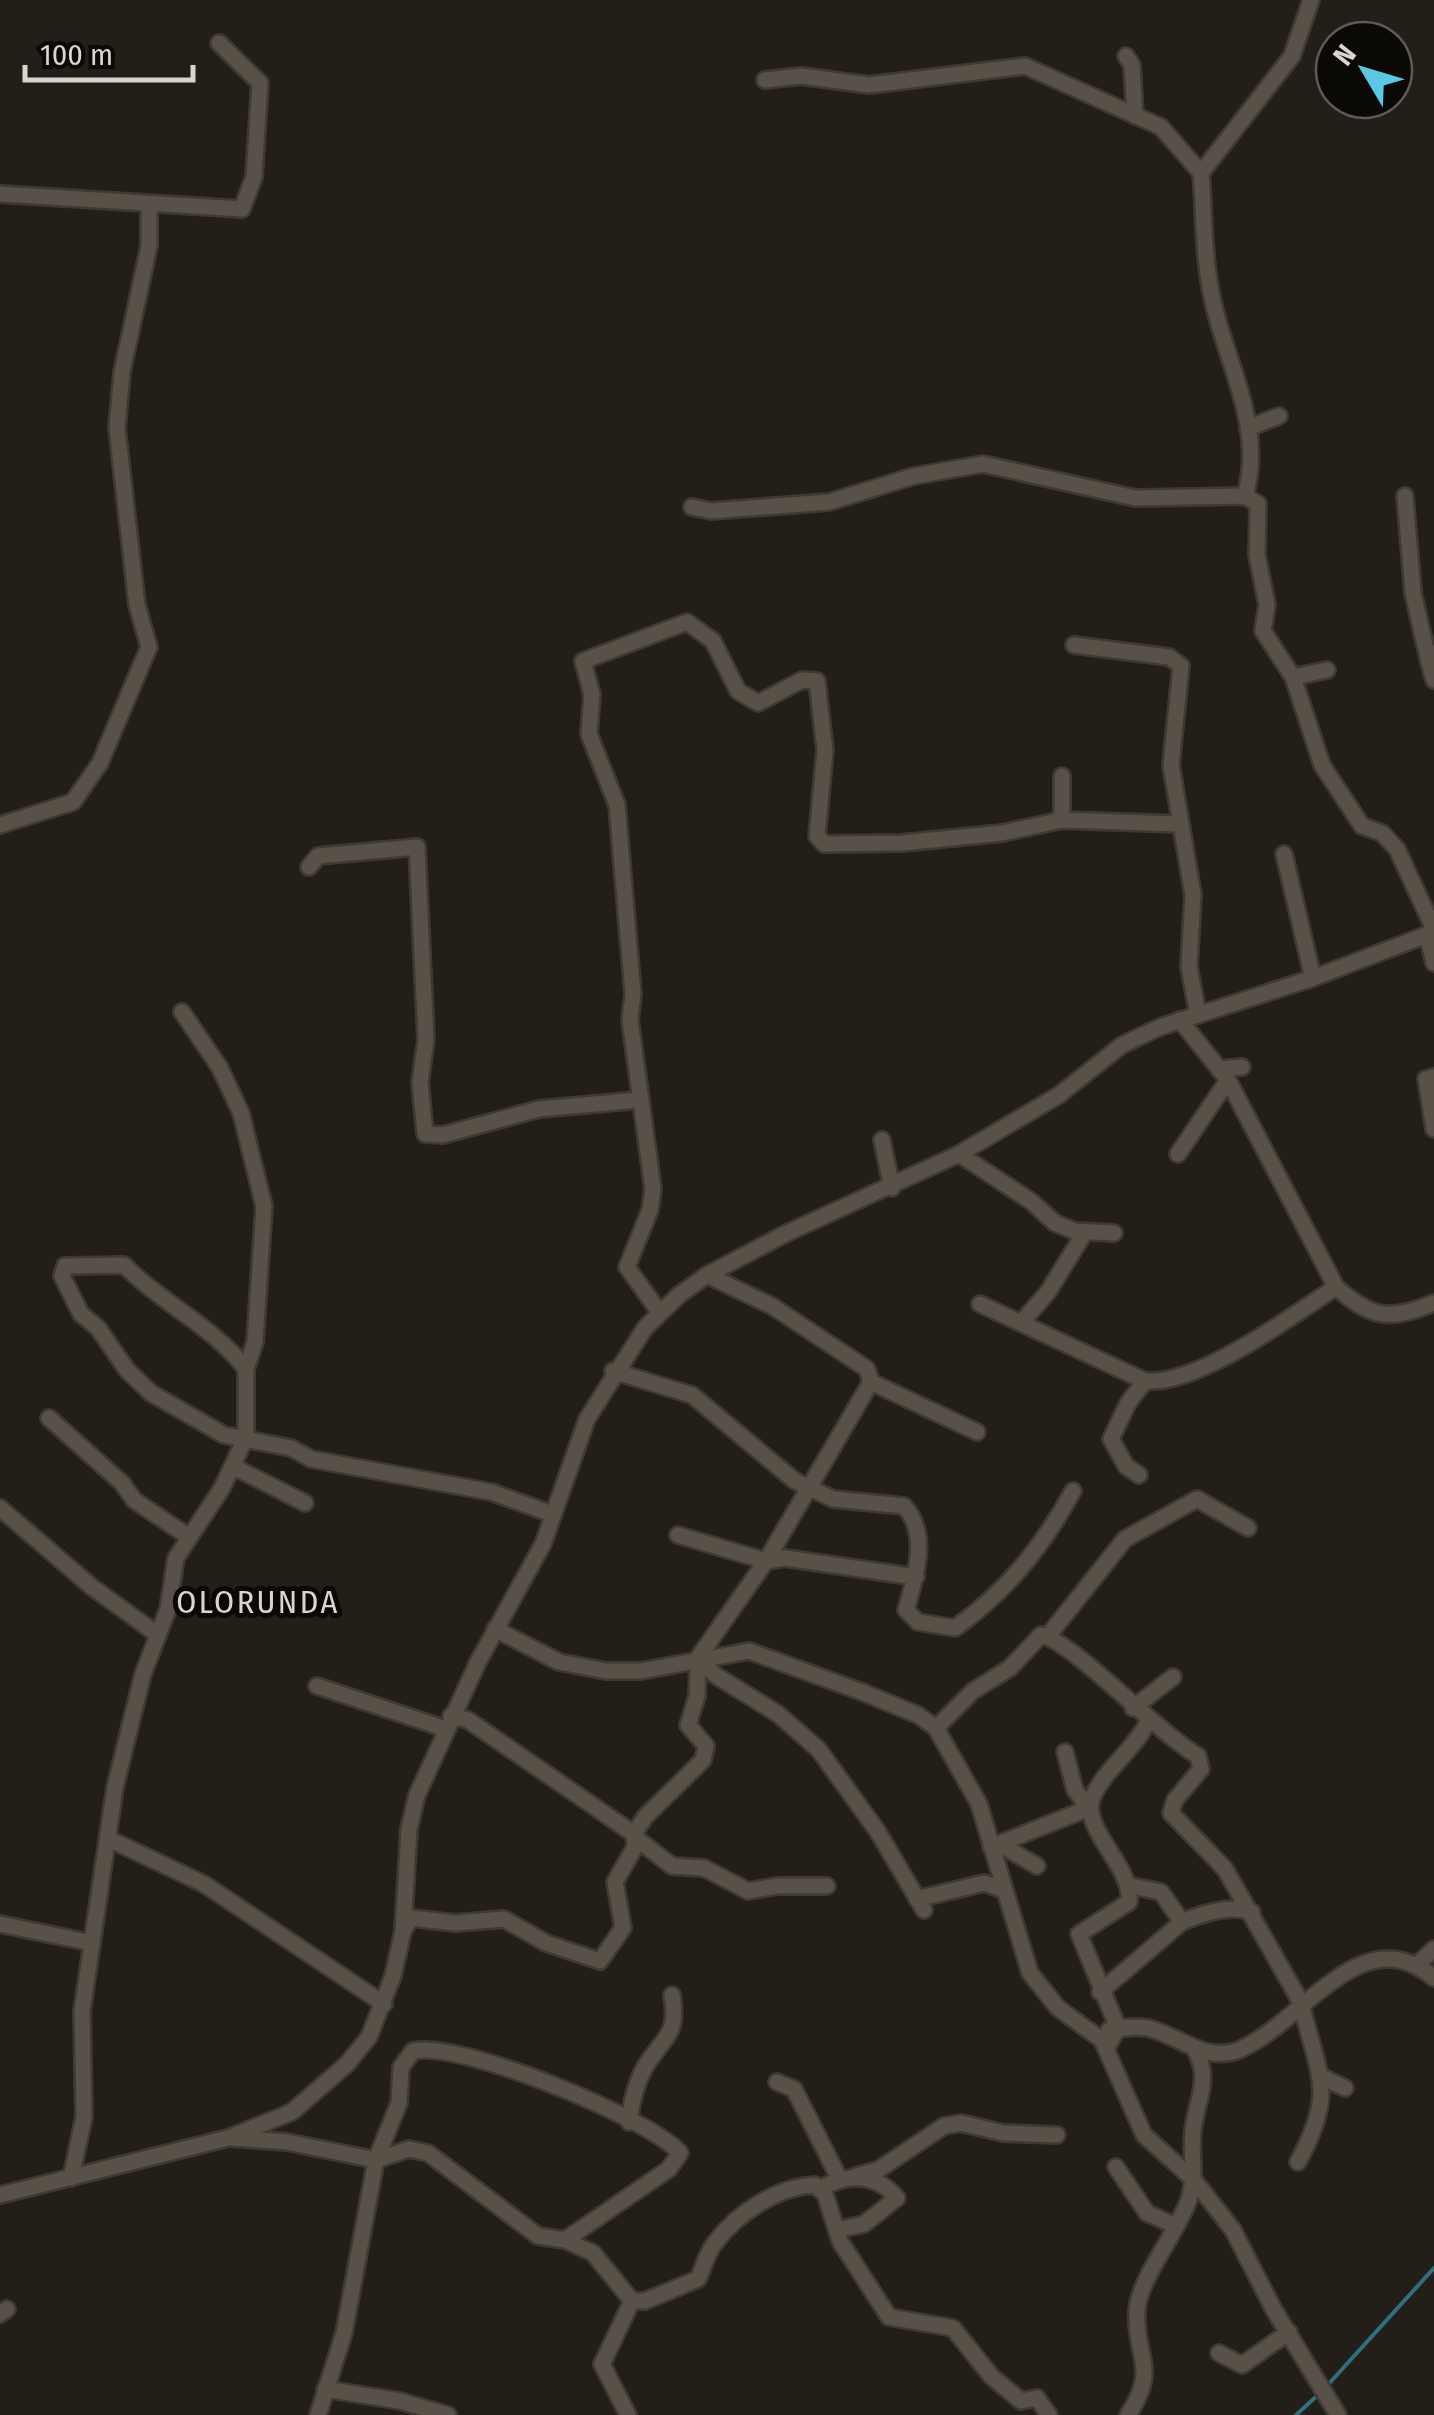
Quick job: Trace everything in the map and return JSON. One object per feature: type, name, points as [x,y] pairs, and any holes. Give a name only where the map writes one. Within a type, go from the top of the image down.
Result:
[{"type":"street","points":[[1201,173],[1292,56],[1311,0]]},
{"type":"street","points":[[0,194],[242,210],[254,177],[260,83],[218,44]]},
{"type":"street","points":[[1126,56],[1132,65],[1136,116]]},
{"type":"street","points":[[765,80],[801,76],[869,85],[1024,66],[1161,126],[1201,173],[1209,282],[1248,428],[1254,466],[1245,496]]},
{"type":"street","points":[[0,825],[73,802],[100,764],[149,647],[136,605],[117,428],[122,372],[149,246],[150,206]]},
{"type":"street","points":[[1248,428],[1279,416]]},
{"type":"street","points":[[692,507],[711,511],[829,502],[914,476],[982,464],[1135,498],[1245,496],[1258,504],[1257,555],[1267,605],[1263,630],[1293,678],[1322,765],[1362,826],[1382,834],[1397,848],[1432,932],[1434,963]]},
{"type":"street","points":[[1404,496],[1413,593],[1434,680]]},
{"type":"street","points":[[660,1313],[630,1278],[627,1267],[650,1210],[653,1189],[630,1020],[633,994],[616,804],[589,734],[592,695],[583,661],[687,622],[713,641],[738,691],[758,704],[802,680],[817,682],[825,750],[818,836],[824,844],[902,844],[1062,820],[1178,824]]},
{"type":"street","points":[[1074,645],[1169,657],[1180,666],[1171,743],[1178,824],[1193,895],[1189,967],[1198,1014]]},
{"type":"street","points":[[1293,678],[1327,670]]},
{"type":"street","points":[[1062,776],[1062,820]]},
{"type":"street","points":[[309,867],[318,856],[417,847],[426,1040],[420,1082],[426,1134],[443,1136],[540,1109],[640,1100]]},
{"type":"street","points":[[1284,854],[1313,978]]},
{"type":"street","points":[[0,2195],[228,2138],[292,2112],[314,2096],[369,2037],[384,2004],[403,1931],[408,1829],[417,1795],[448,1722],[543,1544],[587,1419],[614,1371],[660,1313],[706,1275],[959,1154],[1060,1094],[1122,1045],[1180,1020],[1313,978],[1432,932]]},
{"type":"street","points":[[71,2178],[84,2116],[82,2012],[129,1729],[168,1608],[176,1558],[234,1467],[246,1437],[246,1369],[256,1342],[264,1206],[241,1113],[220,1068],[182,1012]]},
{"type":"street","points":[[1180,1020],[1224,1074],[1336,1287],[1362,1310],[1394,1316],[1434,1303]]},
{"type":"street","points":[[1178,1154],[1224,1074],[1242,1068]]},
{"type":"street","points":[[1434,1077],[1426,1080],[1434,1128]]},
{"type":"street","points":[[882,1140],[892,1188]]},
{"type":"street","points":[[959,1154],[1032,1202],[1055,1224],[1114,1234]]},
{"type":"street","points":[[1022,1324],[1048,1292],[1086,1232]]},
{"type":"street","points":[[246,1369],[191,1317],[148,1290],[124,1265],[65,1266],[62,1276],[81,1314],[98,1328],[127,1370],[151,1393],[224,1435],[291,1448],[311,1460],[491,1492],[552,1514]]},
{"type":"street","points":[[706,1275],[787,1316],[866,1369],[870,1382],[977,1432]]},
{"type":"street","points":[[980,1304],[1145,1381],[1163,1383],[1250,1344],[1336,1287]]},
{"type":"street","points":[[614,1371],[692,1395],[774,1464],[833,1499],[904,1506],[912,1518],[919,1554],[908,1616],[955,1628],[991,1601],[1046,1540],[1074,1491]]},
{"type":"street","points":[[1139,1474],[1126,1466],[1110,1440],[1128,1403],[1145,1381]]},
{"type":"street","points":[[403,1931],[412,1918],[455,1923],[504,1919],[546,1944],[600,1961],[624,1928],[615,1882],[645,1817],[704,1760],[706,1746],[688,1725],[698,1696],[698,1658],[766,1561],[870,1382]]},
{"type":"street","points":[[49,1418],[122,1482],[134,1500],[189,1537]]},
{"type":"street","points":[[234,1467],[306,1503]]},
{"type":"street","points":[[1048,1636],[1125,1540],[1168,1512],[1197,1499],[1248,1528]]},
{"type":"street","points":[[0,1508],[92,1587],[158,1635]]},
{"type":"street","points":[[678,1535],[766,1561],[785,1558],[916,1577]]},
{"type":"street","points":[[495,1629],[572,1666],[641,1671],[749,1651],[918,1715],[936,1728],[966,1774],[996,1846],[1004,1890],[1030,1974],[1058,2008],[1094,2032],[1106,2049],[1144,2135],[1194,2180],[1233,2230],[1338,2415]]},
{"type":"street","points":[[936,1728],[973,1691],[1010,1668],[1042,1636],[1048,1636],[1133,1708],[1198,1756],[1201,1769],[1176,1800],[1172,1813],[1224,1869],[1252,1912],[1302,2006],[1322,2078],[1317,2120],[1298,2162]]},
{"type":"street","points":[[698,1658],[715,1674],[778,1714],[819,1750],[868,1818],[920,1904],[984,1883],[1004,1890]]},
{"type":"street","points":[[1133,1708],[1173,1677]]},
{"type":"street","points":[[316,1686],[448,1722],[468,1720],[672,1866],[704,1868],[748,1892],[777,1886],[827,1886]]},
{"type":"street","points":[[996,1846],[1089,1808],[1094,1793],[1136,1746],[1149,1720]]},
{"type":"street","points":[[1065,1752],[1075,1790],[1132,1886],[1129,1902],[1080,1934],[1100,1992],[1118,2028]]},
{"type":"street","points":[[109,1839],[204,1884],[384,2004]]},
{"type":"street","points":[[996,1846],[1037,1866]]},
{"type":"street","points":[[1132,1886],[1161,1892],[1182,1922]]},
{"type":"street","points":[[1100,1992],[1182,1922],[1200,1914],[1242,1908],[1252,1912]]},
{"type":"street","points":[[0,1924],[92,1943]]},
{"type":"street","points":[[1418,1964],[1434,1949]]},
{"type":"street","points":[[1094,2032],[1146,2028],[1194,2048],[1230,2053],[1249,2046],[1342,1972],[1394,1955],[1418,1964],[1434,1978]]},
{"type":"street","points":[[629,2122],[645,2067],[666,2044],[671,2032],[672,1994]]},
{"type":"street","points":[[1106,2049],[1118,2028]]},
{"type":"street","points":[[1128,2415],[1144,2387],[1146,2356],[1136,2308],[1194,2180],[1192,2131],[1205,2079],[1194,2048]]},
{"type":"street","points":[[318,2415],[344,2332],[376,2160],[400,2103],[400,2067],[407,2056],[418,2049],[510,2069],[600,2104],[629,2122],[642,2125],[680,2153],[669,2169],[565,2240]]},
{"type":"street","points":[[1322,2078],[1345,2088]]},
{"type":"street","points":[[777,2082],[794,2089],[848,2178],[892,2192],[895,2202],[864,2224],[837,2230]]},
{"type":"street","points":[[632,2301],[659,2296],[698,2279],[715,2243],[765,2201],[809,2185],[820,2189],[878,2170],[944,2126],[961,2123],[1003,2133],[1057,2136]]},
{"type":"street","points":[[228,2138],[287,2142],[376,2160],[409,2149],[428,2153],[465,2176],[513,2220],[538,2236],[565,2240],[593,2254],[632,2301],[630,2314],[602,2364],[628,2415]]},
{"type":"street","points":[[1116,2167],[1147,2213],[1176,2226]]},
{"type":"street","points":[[820,2189],[840,2242],[889,2317],[953,2328],[991,2376],[1021,2401],[1037,2398],[1049,2415]]},
{"type":"street","points":[[1219,2354],[1242,2365],[1289,2332]]},
{"type":"street","points":[[325,2388],[400,2401],[448,2415]]},
{"type":"waterway","points":[[1325,2388],[1434,2268]]},
{"type":"waterway","points":[[1296,2415],[1318,2395]]},
{"type":"district","name":"OLORUNDA","points":[[258,1602]]}]
